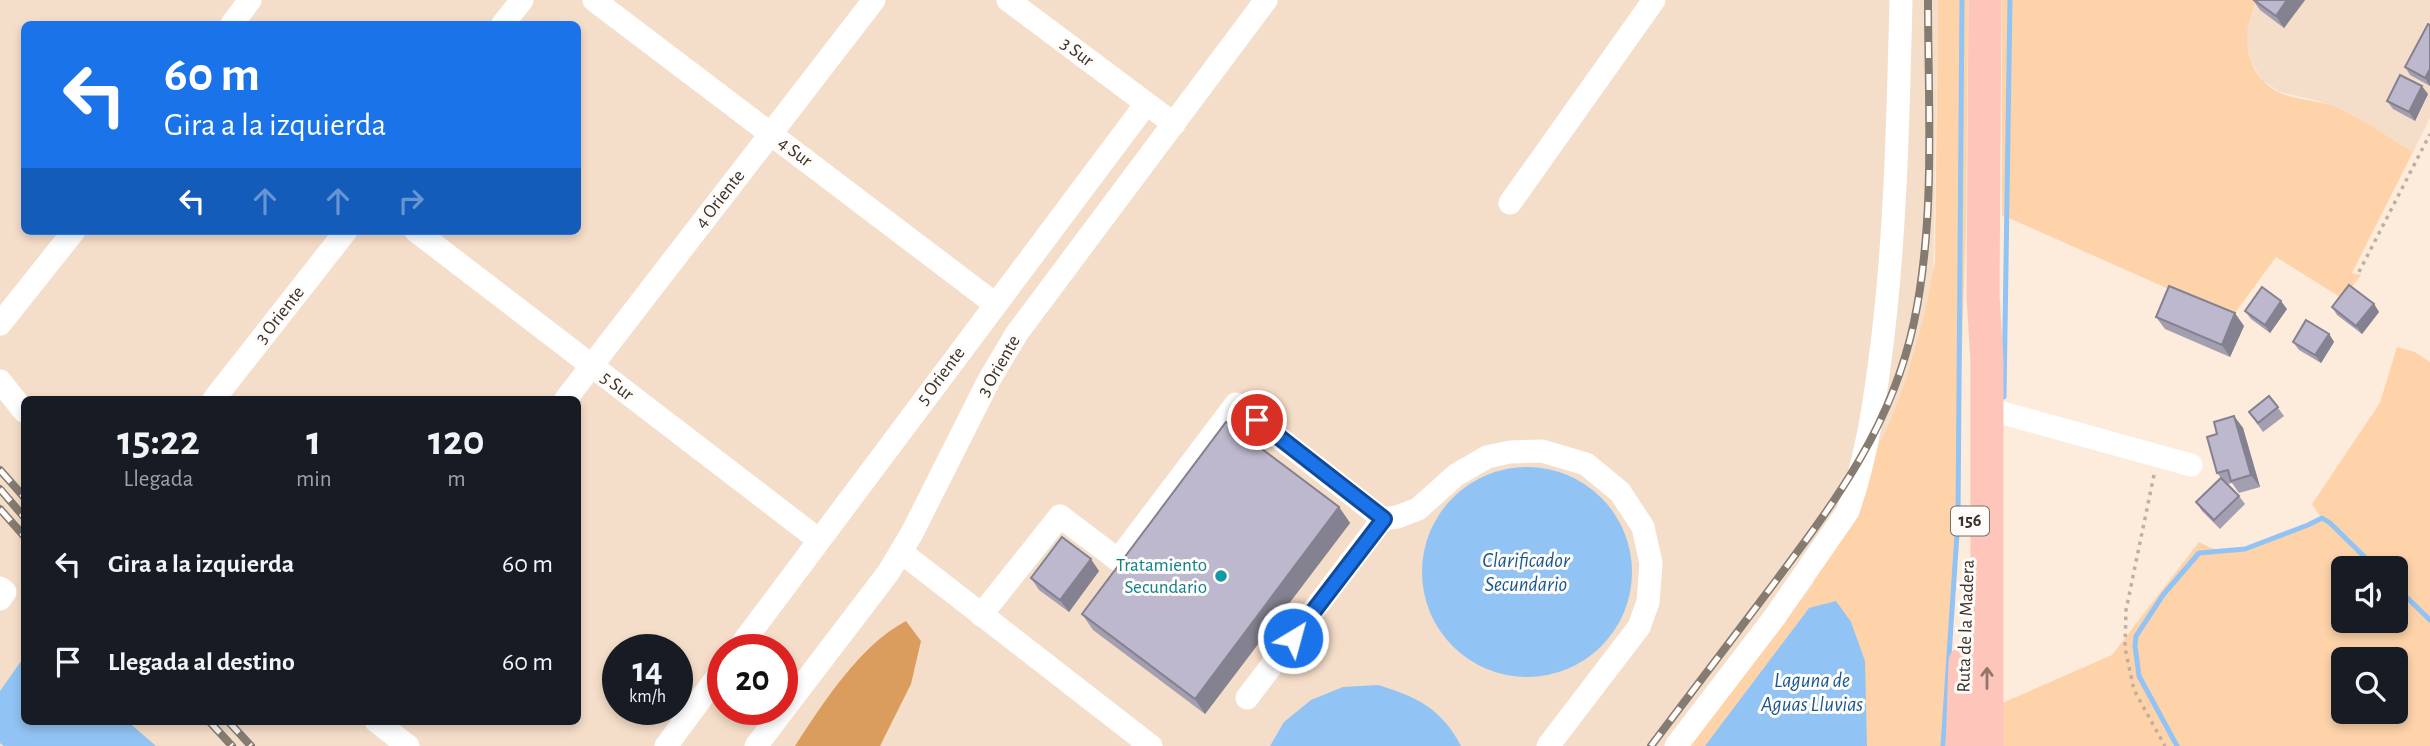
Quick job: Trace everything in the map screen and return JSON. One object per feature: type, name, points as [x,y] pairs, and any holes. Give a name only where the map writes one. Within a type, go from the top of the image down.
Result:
[{"type":"highway","name":"Ruta de la Madera","points":[[1985,0],[1983,296],[1987,362],[1987,746]]},
{"type":"highway","name":"Ruta de la Madera","points":[[1962,746],[1976,359],[1983,296]]},
{"type":"lane","points":[[234,21],[250,0]]},
{"type":"lane","points":[[505,21],[522,0]]},
{"type":"lane","name":"4 Sur","points":[[594,0],[995,304]]},
{"type":"lane","name":"4 Oriente","points":[[568,396],[874,0]]},
{"type":"lane","name":"3 Sur","points":[[1008,0],[1174,124]]},
{"type":"lane","name":"3 Oriente","points":[[756,746],[888,573],[912,533],[989,380],[1017,333],[1266,0]]},
{"type":"lane","points":[[1510,203],[1654,0]]},
{"type":"lane","points":[[1676,746],[1774,618],[1849,511],[1872,417],[1889,288],[1895,211],[1901,0]]},
{"type":"lane","name":"5 Oriente","points":[[749,634],[1146,104]]},
{"type":"lane","points":[[0,324],[71,235]]},
{"type":"lane","name":"3 Oriente","points":[[216,396],[343,235]]},
{"type":"lane","name":"5 Sur","points":[[421,235],[819,540]]},
{"type":"lane","points":[[0,381],[21,407]]},
{"type":"lane","points":[[981,615],[1060,516],[1118,560],[1236,404],[1384,519]]},
{"type":"lane","points":[[1987,409],[2191,465]]},
{"type":"lane","points":[[1248,698],[1384,519],[1418,509],[1456,475],[1487,457],[1510,452],[1542,451],[1586,464],[1619,492],[1643,527],[1651,563],[1648,602],[1639,627],[1548,746]]},
{"type":"lane","points":[[901,552],[1151,746]]},
{"type":"lane","points":[[0,588],[5,592],[0,599]]},
{"type":"lane","points":[[666,746],[707,691]]},
{"type":"lane","points":[[381,725],[408,746]]},
{"type":"path","points":[[2359,272],[2430,134]]},
{"type":"path","points":[[2158,456],[2126,610],[2125,648],[2134,690],[2165,746]]},
{"type":"shaded area","points":[[0,0],[1938,0],[1925,746],[0,746]]},
{"type":"shaded area","points":[[1938,0],[1968,0],[1966,226],[1949,746],[1867,746],[1866,719],[1809,608],[1705,746],[1686,746],[1813,585],[1818,564],[1883,437],[1907,376],[1924,317],[1935,262]]},
{"type":"shaded area","points":[[2002,0],[2258,0],[2248,25],[2248,52],[2259,76],[2268,85],[2287,96],[2338,108],[2413,152],[2352,273],[2361,275],[2343,299],[2276,257],[2232,317],[2002,215]]},
{"type":"shaded area","points":[[2258,0],[2430,0],[2430,118],[2413,152],[2352,115],[2319,101],[2280,92],[2262,80],[2251,61],[2246,41],[2249,19]]},
{"type":"shaded area","points":[[2397,347],[2415,352],[2430,362],[2430,746],[2000,746],[2000,704],[2112,655],[2199,542],[2217,550],[2244,549],[2258,545],[2321,518],[2312,504],[2380,403]]},
{"type":"shaded area","points":[[906,621],[921,641],[911,684],[880,746],[795,746],[830,694],[858,660],[889,631]]},
{"type":"water","name":"Clarificador Secundario","points":[[1527,467],[1567,475],[1601,498],[1624,532],[1632,572],[1624,612],[1601,646],[1567,669],[1527,677],[1487,669],[1453,646],[1430,612],[1422,572],[1430,532],[1453,498],[1487,475]]},
{"type":"water","name":"Laguna de Aguas Lluvias","points":[[1836,601],[1851,622],[1865,661],[1867,746],[1705,746],[1809,608]]},
{"type":"water","points":[[21,661],[21,725],[132,725],[156,746],[4,746],[0,743],[0,691]]},
{"type":"water","points":[[1378,685],[1405,694],[1427,706],[1445,722],[1461,746],[1270,746],[1284,722],[1311,700],[1343,687]]},
{"type":"building","points":[[2254,0],[2287,0],[2276,16]]},
{"type":"building","points":[[2428,24],[2430,69],[2425,78],[2405,67]]},
{"type":"building","points":[[2400,75],[2422,86],[2409,112],[2387,101]]},
{"type":"building","points":[[2349,285],[2374,304],[2356,326],[2332,307]]},
{"type":"building","points":[[2169,286],[2235,313],[2222,345],[2156,317]]},
{"type":"building","points":[[2262,287],[2281,301],[2265,325],[2245,311]]},
{"type":"building","points":[[2306,320],[2329,334],[2315,355],[2293,342]]},
{"type":"building","points":[[2269,396],[2278,407],[2258,423],[2249,412]]},
{"type":"building","points":[[2234,416],[2251,475],[2231,481],[2228,470],[2217,473],[2207,437],[2217,434],[2214,422]]},
{"type":"building","name":"Tratamiento Secundario","points":[[1226,422],[1339,507],[1195,699],[1082,614]]},
{"type":"building","points":[[2221,478],[2239,496],[2214,520],[2196,502]]},
{"type":"building","points":[[1062,537],[1091,559],[1060,600],[1031,578]]},
{"type":"waterway","points":[[1943,746],[1958,519],[1962,0]]},
{"type":"waterway","points":[[2004,397],[2010,0]]},
{"type":"waterway","points":[[2177,746],[2139,676],[2136,636],[2163,595],[2199,553],[2245,549],[2322,518],[2364,556]]},
{"type":"waterway","points":[[2408,599],[2430,620]]},
{"type":"railway","points":[[1651,746],[1837,496],[1875,432],[1891,397],[1914,322],[1925,242],[1929,162],[1928,0]]},
{"type":"railway","points":[[0,470],[21,494]]},
{"type":"railway","points":[[0,489],[21,514]]},
{"type":"railway","points":[[0,509],[21,533]]},
{"type":"railway","points":[[213,725],[232,746]]},
{"type":"railway","points":[[232,725],[251,746]]},
{"type":"place","name":"Tratamiento Secundario","points":[[1221,576]]},
{"type":"route","points":[[1257,420],[1384,519],[1293,638]]}]
